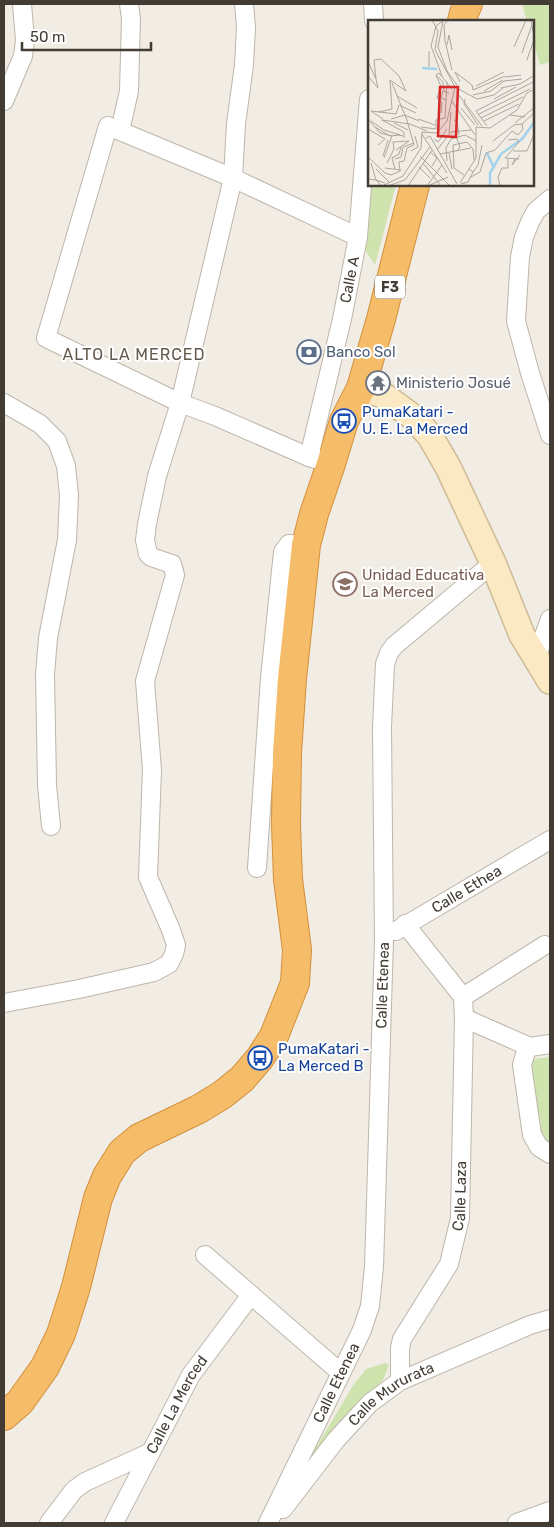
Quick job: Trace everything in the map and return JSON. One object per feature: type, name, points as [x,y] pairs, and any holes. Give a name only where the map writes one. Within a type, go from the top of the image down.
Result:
[{"type":"highway","name":"F3","points":[[4,1416],[20,1402],[45,1367],[61,1334],[76,1287],[98,1198],[107,1176],[122,1152],[139,1138],[199,1110],[242,1079],[260,1058],[274,1036],[295,983],[297,950],[288,870],[286,753],[306,545],[314,514],[320,460],[344,421],[361,388],[389,291],[415,186]]},
{"type":"main road","points":[[361,388],[383,395],[414,418],[430,436],[448,467],[493,563],[522,635],[550,681]]},
{"type":"street","points":[[4,101],[23,56],[25,40],[22,4]]},
{"type":"street","points":[[120,131],[129,91],[131,19],[129,4]]},
{"type":"street","points":[[4,1003],[154,972],[169,964],[176,946],[148,877],[152,770],[145,681],[176,575],[172,564],[151,557],[148,554],[145,540],[158,476],[180,403],[233,178],[236,124],[244,65],[246,27],[244,4]]},
{"type":"street","points":[[373,4],[374,20]]},
{"type":"street","name":"Calle A","points":[[320,460],[342,319],[358,237],[368,112]]},
{"type":"street","points":[[320,460],[180,403],[46,338],[108,126],[233,178],[358,237]]},
{"type":"street","points":[[550,199],[536,211],[524,237],[520,257],[516,321],[530,374],[550,435]]},
{"type":"street","points":[[4,403],[40,424],[57,441],[66,466],[69,495],[67,540],[48,638],[45,674],[47,775],[51,826]]},
{"type":"street","points":[[257,868],[270,678],[283,552],[289,544],[306,545]]},
{"type":"street","name":"Calle Etenea","points":[[268,1523],[342,1373],[362,1330],[370,1306],[374,1267],[384,940],[382,727],[386,664],[389,653],[394,646],[493,563]]},
{"type":"street","points":[[536,658],[550,619]]},
{"type":"street","name":"Calle Ethea","points":[[384,940],[405,924],[550,840]]},
{"type":"street","points":[[405,924],[463,997],[545,945]]},
{"type":"street","name":"Calle Laza","points":[[400,1381],[400,1348],[402,1339],[449,1264],[460,1218],[463,997]]},
{"type":"street","points":[[464,1018],[530,1047],[550,1044]]},
{"type":"street","points":[[530,1047],[526,1051],[522,1064],[532,1135],[539,1147],[550,1154]]},
{"type":"street","points":[[205,1256],[342,1373]]},
{"type":"street","name":"Calle La Merced","points":[[114,1523],[191,1375],[251,1295]]},
{"type":"street","name":"Calle Mururata","points":[[272,1523],[336,1440],[370,1403],[400,1381],[530,1325],[550,1319]]},
{"type":"street","points":[[49,1523],[74,1490],[149,1453]]},
{"type":"street","points":[[517,1523],[549,1514]]},
{"type":"green space","points":[[522,4],[550,4],[550,62],[540,65],[534,44],[534,20],[527,20]]},
{"type":"green space","points":[[370,186],[396,186],[375,265],[363,247]]},
{"type":"green space","points":[[550,1057],[550,1145],[543,1139],[530,1066],[534,1059]]},
{"type":"green space","points":[[385,1363],[389,1365],[383,1380],[364,1398],[311,1465],[305,1466],[354,1384],[366,1369]]},
{"type":"place","name":"Banco Sol","points":[[309,352]]},
{"type":"place","name":"Ministerio Josué","points":[[378,383]]},
{"type":"place","name":"PumaKatari - U. E. La Merced","points":[[344,421]]},
{"type":"place","name":"Unidad Educativa La Merced","points":[[345,584]]},
{"type":"place","name":"PumaKatari - La Merced B","points":[[260,1058]]},
{"type":"district","name":"ALTO LA MERCED","points":[[134,354]]}]
